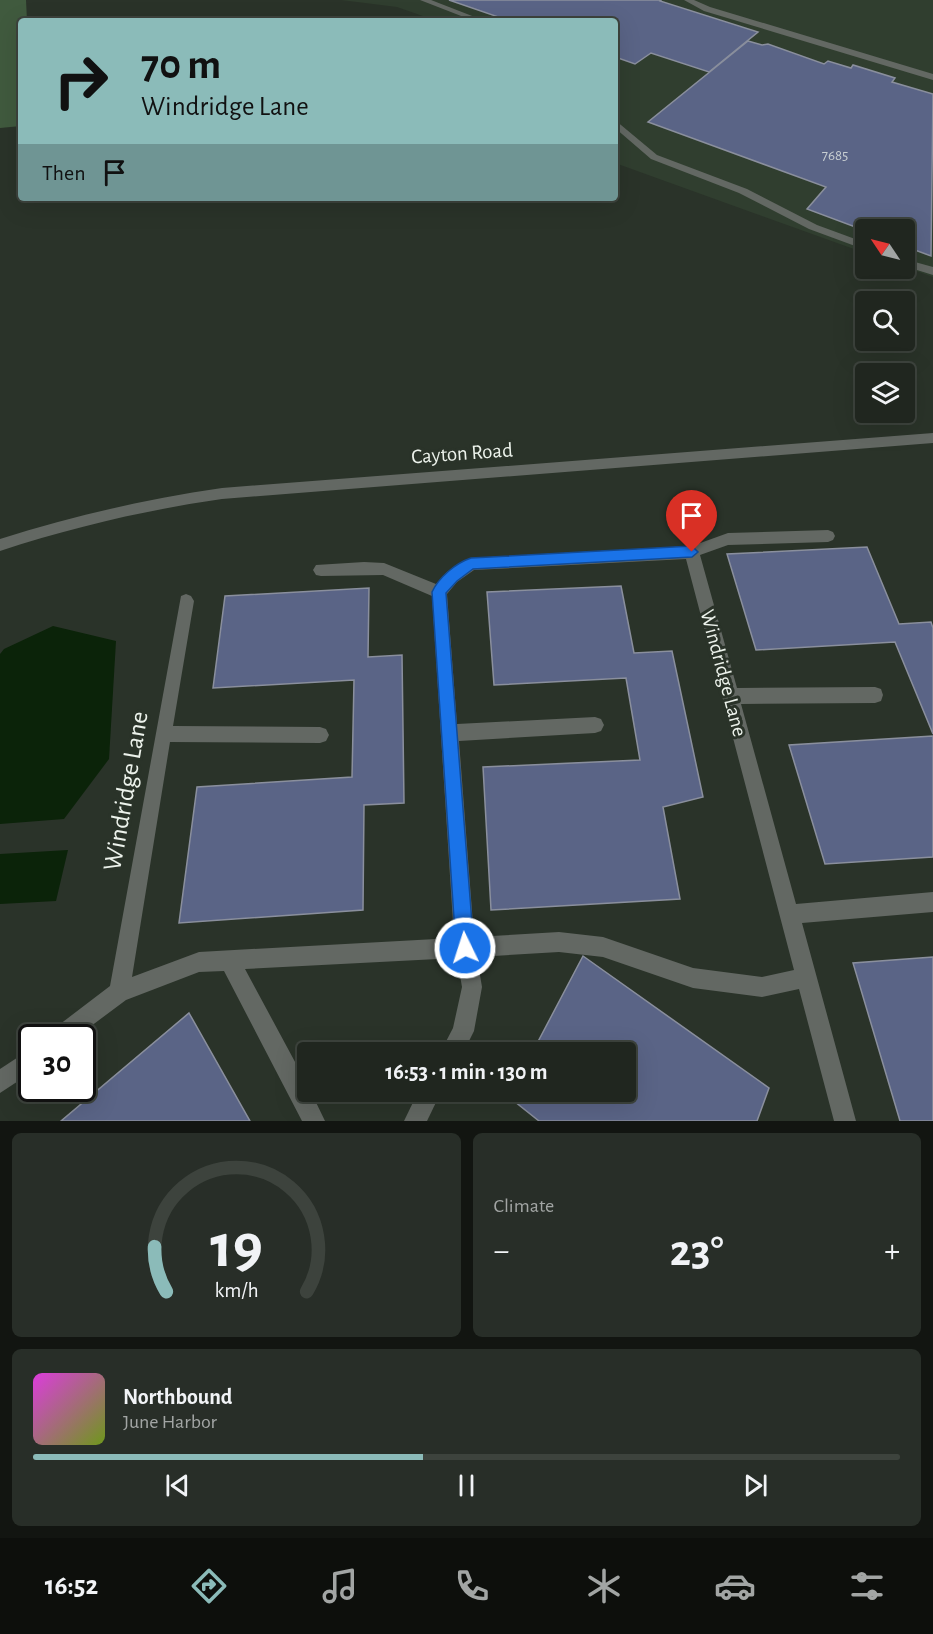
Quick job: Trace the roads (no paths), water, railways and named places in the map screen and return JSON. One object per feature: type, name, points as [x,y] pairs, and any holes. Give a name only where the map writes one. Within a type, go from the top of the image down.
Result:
[{"type":"street","points":[[424,0],[474,18]]},
{"type":"street","points":[[688,0],[707,9],[933,77]]},
{"type":"street","points":[[618,126],[654,157],[743,191],[813,227],[855,243]]},
{"type":"street","points":[[915,265],[933,271]]},
{"type":"street","name":"Cayton Road","points":[[0,545],[45,530],[120,510],[203,495],[933,438]]},
{"type":"street","points":[[457,1042],[463,1031],[471,987],[465,948],[439,592],[452,577],[471,564],[692,552],[728,539],[828,536]]},
{"type":"street","name":"Windridge Lane","points":[[692,552],[845,1121]]},
{"type":"street","points":[[321,570],[384,569],[439,592]]},
{"type":"street","name":"Windridge Lane","points":[[119,992],[186,601]]},
{"type":"street","points":[[731,696],[875,695]]},
{"type":"street","points":[[450,733],[595,725]]},
{"type":"street","points":[[163,734],[320,735]]},
{"type":"street","points":[[789,914],[933,902]]},
{"type":"street","points":[[77,1024],[119,992],[199,962],[559,942],[603,947],[693,978],[762,987],[807,977]]},
{"type":"street","points":[[230,961],[314,1121]]},
{"type":"street","points":[[0,1082],[18,1068]]},
{"type":"street","points":[[415,1121],[425,1102]]}]
